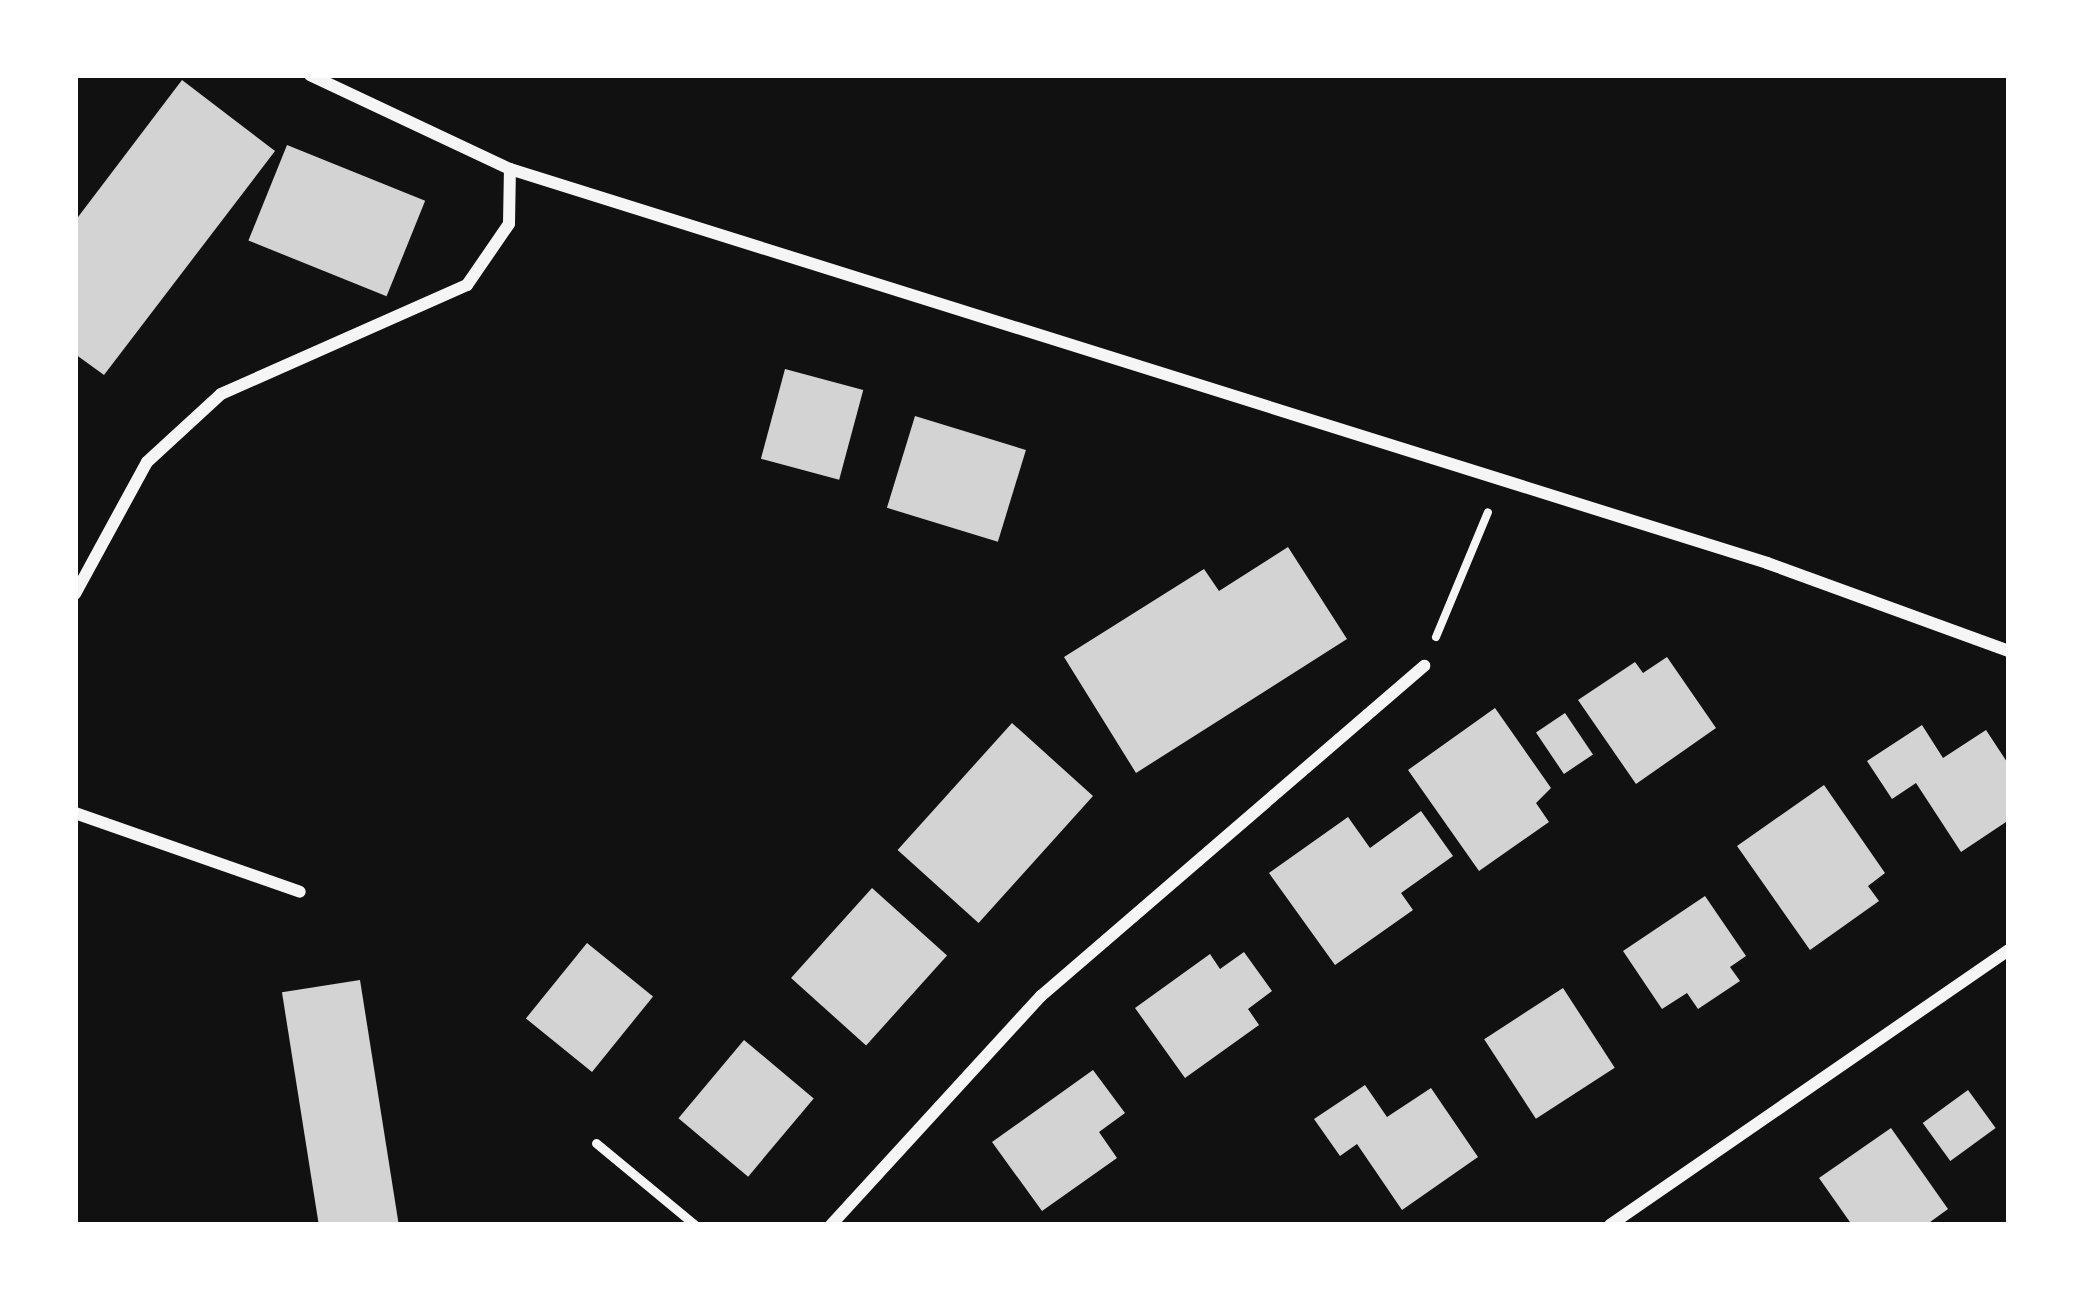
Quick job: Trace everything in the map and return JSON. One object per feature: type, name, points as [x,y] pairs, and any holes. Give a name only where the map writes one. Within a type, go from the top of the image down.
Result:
[{"type":"street","points":[[310,75],[510,169],[1501,481],[2009,651]]},
{"type":"street","points":[[75,594],[147,462],[221,394],[467,284],[508,224],[510,169]]},
{"type":"street","points":[[831,1225],[1041,995],[1424,666]]},
{"type":"street","points":[[75,813],[300,892]]},
{"type":"street","points":[[1610,1225],[2009,950]]},
{"type":"lane","points":[[596,1143],[695,1225]]},
{"type":"path","points":[[1424,666],[1501,481]]},
{"type":"building","points":[[182,80],[275,151],[104,375],[75,354],[75,221]]},
{"type":"building","points":[[287,145],[425,201],[387,296],[248,240]]},
{"type":"building","points":[[785,369],[863,390],[839,480],[761,459]]},
{"type":"building","points":[[915,416],[1026,450],[998,542],[887,508]]},
{"type":"building","points":[[1288,547],[1347,639],[1136,773],[1064,657],[1204,569],[1219,591]]},
{"type":"building","points":[[1667,657],[1716,728],[1636,784],[1578,700],[1635,662],[1643,673]]},
{"type":"building","points":[[1495,708],[1551,788],[1536,803],[1549,822],[1479,871],[1408,770]]},
{"type":"building","points":[[1565,713],[1593,754],[1564,774],[1536,733]]},
{"type":"building","points":[[1012,723],[1093,796],[979,923],[898,850]]},
{"type":"building","points":[[1922,725],[1943,758],[1986,730],[2009,765],[2009,820],[1961,852],[1916,783],[1892,799],[1867,761]]},
{"type":"building","points":[[1824,785],[1885,873],[1868,886],[1879,901],[1810,950],[1737,846]]},
{"type":"building","points":[[1421,811],[1453,856],[1401,893],[1413,910],[1335,965],[1269,873],[1348,817],[1370,848]]},
{"type":"building","points":[[872,888],[947,956],[866,1046],[791,978]]},
{"type":"building","points":[[1705,896],[1746,956],[1730,967],[1740,981],[1698,1009],[1687,993],[1662,1009],[1623,951]]},
{"type":"building","points":[[587,943],[653,996],[592,1072],[526,1018]]},
{"type":"building","points":[[1244,952],[1272,991],[1248,1009],[1259,1025],[1185,1078],[1135,1008],[1210,954],[1220,969]]},
{"type":"building","points":[[360,980],[399,1225],[319,1225],[282,992]]},
{"type":"building","points":[[1563,988],[1615,1068],[1536,1119],[1484,1039]]},
{"type":"building","points":[[744,1040],[814,1098],[748,1177],[678,1118]]},
{"type":"building","points":[[1093,1070],[1125,1113],[1099,1132],[1117,1158],[1042,1211],[992,1142]]},
{"type":"building","points":[[1365,1085],[1387,1117],[1431,1088],[1478,1157],[1402,1210],[1357,1144],[1340,1156],[1314,1119]]},
{"type":"building","points":[[1968,1090],[1996,1128],[1950,1161],[1923,1123]]},
{"type":"building","points":[[1891,1128],[1948,1209],[1926,1225],[1852,1225],[1819,1178]]}]
